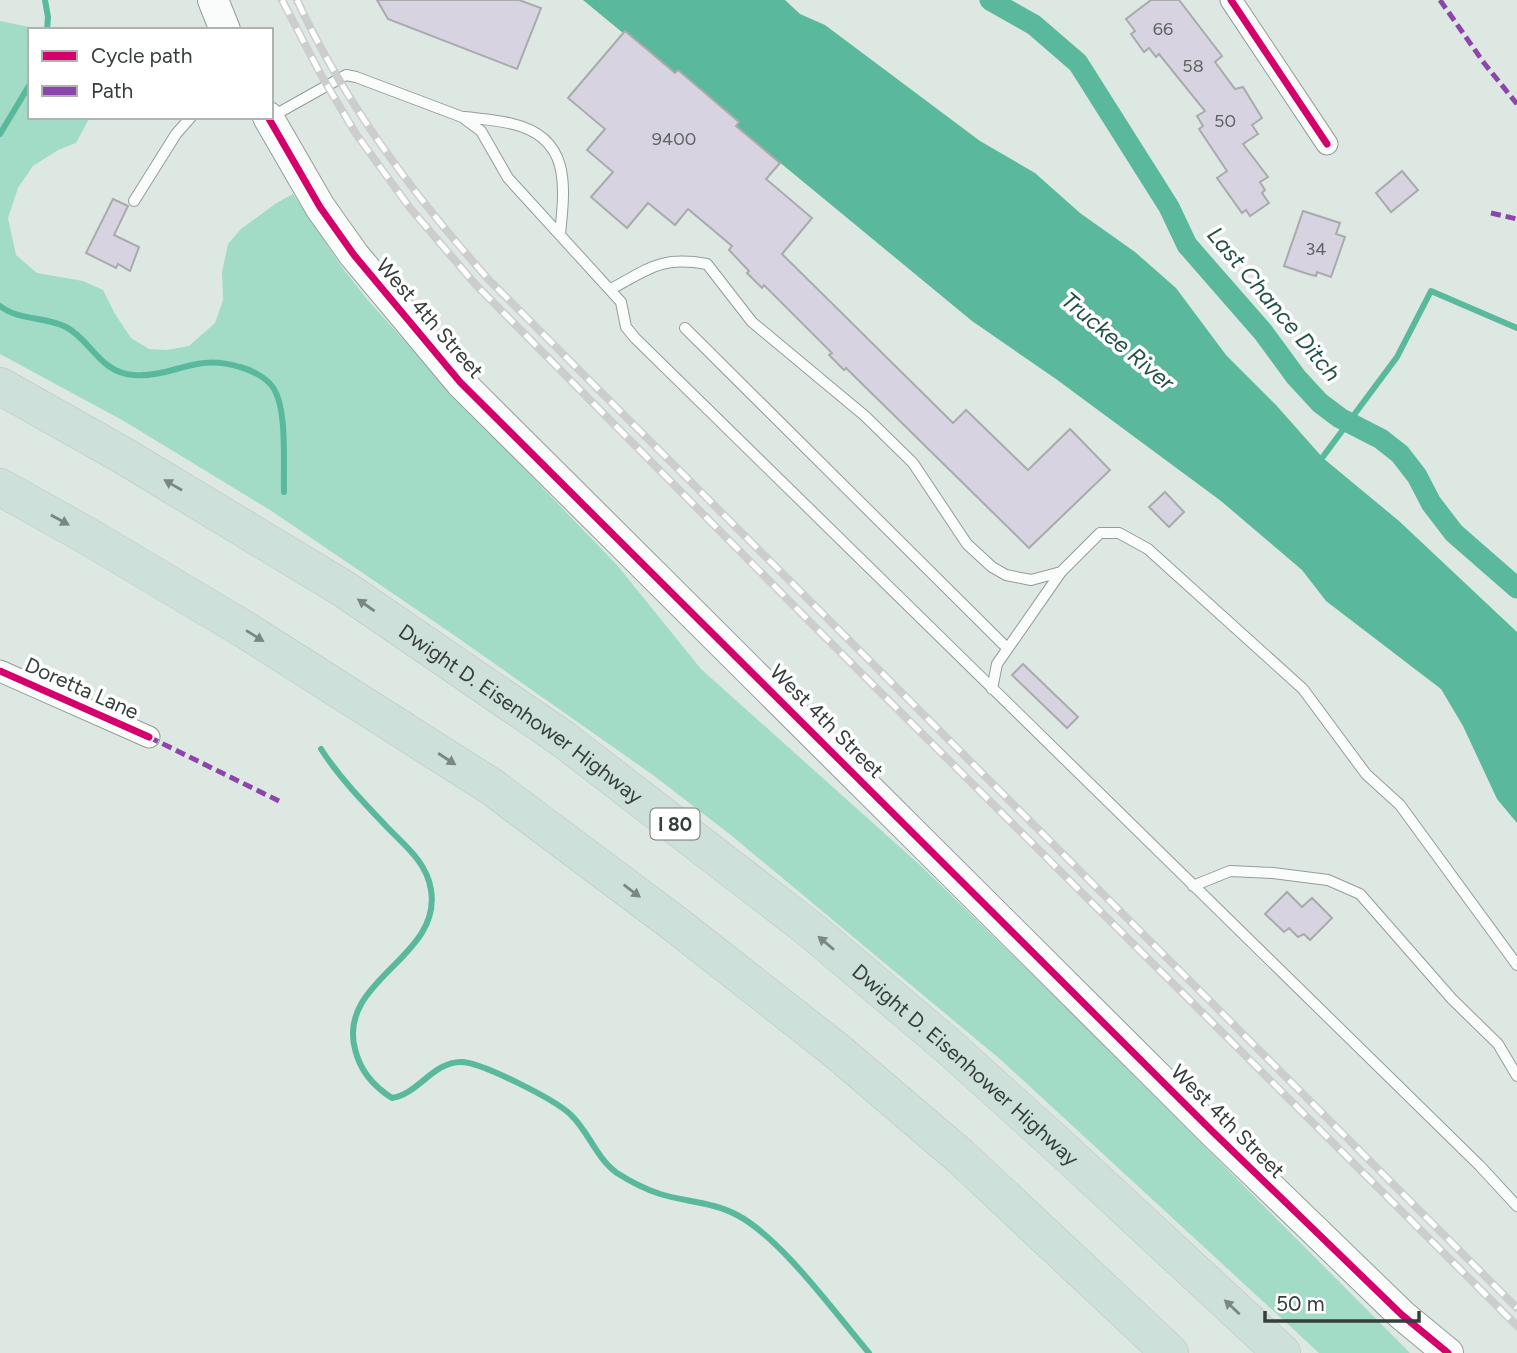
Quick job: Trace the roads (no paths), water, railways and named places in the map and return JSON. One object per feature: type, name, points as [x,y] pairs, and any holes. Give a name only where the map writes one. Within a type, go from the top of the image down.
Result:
[{"type":"highway","name":"Dwight D. Eisenhower Highway","points":[[0,386],[206,504],[344,589],[574,747],[811,930],[947,1045],[1283,1353]]},
{"type":"highway","points":[[0,487],[92,538],[247,631],[503,795],[680,927],[836,1051],[961,1157],[1170,1353]]},
{"type":"main road","points":[[213,0],[224,28]]},
{"type":"main road","name":"West 4th Street","points":[[271,119],[320,207],[354,255],[460,382],[1213,1132],[1402,1315],[1448,1353]]},
{"type":"main road","name":"West 4th Street","points":[[1402,1315],[1433,1353]]},
{"type":"street","points":[[1231,0],[1327,144]]},
{"type":"street","name":"Doretta Lane","points":[[0,671],[149,737]]},
{"type":"lane","points":[[273,115],[346,75],[462,117],[515,124],[542,136],[556,150],[564,181],[560,234]]},
{"type":"lane","points":[[462,117],[481,131],[508,178],[611,289],[621,302],[626,327],[635,338],[1480,1166],[1517,1206]]},
{"type":"lane","points":[[134,201],[176,134],[189,119]]},
{"type":"lane","points":[[611,289],[657,264],[678,260],[707,264],[752,322],[866,416],[913,463],[967,544],[992,567],[1006,575],[1031,580],[1061,572]]},
{"type":"lane","points":[[684,328],[1007,648]]},
{"type":"lane","points":[[992,689],[997,664],[1061,572],[1100,533],[1119,533],[1147,549],[1303,689],[1366,774],[1400,805],[1517,965]]},
{"type":"lane","points":[[1193,886],[1230,871],[1273,873],[1328,880],[1360,894],[1452,999],[1498,1044],[1517,1076]]},
{"type":"water","name":"Truckee River","points":[[583,0],[785,0],[800,14],[825,25],[980,141],[1035,173],[1080,213],[1135,252],[1176,288],[1226,355],[1276,405],[1323,458],[1399,521],[1517,632],[1517,823],[1497,799],[1463,726],[1441,689],[1326,601],[1302,570],[1221,501],[1056,379],[972,321]]},
{"type":"waterway","points":[[45,0],[47,28]]},
{"type":"waterway","name":"Last Chance Ditch","points":[[990,0],[1034,25],[1078,63],[1169,207],[1187,245],[1263,332],[1296,377],[1320,403],[1340,418],[1381,439],[1400,454],[1454,533],[1517,588]]},
{"type":"waterway","points":[[0,134],[28,87]]},
{"type":"waterway","points":[[1319,462],[1397,357],[1431,291],[1517,328]]},
{"type":"waterway","points":[[0,306],[15,314],[66,327],[83,340],[104,363],[122,373],[150,375],[213,363],[240,367],[262,377],[277,395],[283,422],[284,492]]},
{"type":"waterway","points":[[321,749],[352,789],[420,862],[431,890],[430,914],[421,934],[374,986],[361,1005],[354,1025],[357,1057],[373,1083],[392,1098],[410,1091],[442,1067],[461,1062],[485,1068],[535,1092],[571,1115],[603,1160],[622,1176],[660,1194],[728,1211],[754,1226],[789,1258],[869,1353]]},
{"type":"railway","points":[[282,0],[321,75],[356,134],[410,208],[476,285],[813,625],[1517,1326]]},
{"type":"railway","points":[[297,0],[337,76],[382,147],[434,215],[489,280],[1517,1308]]}]
